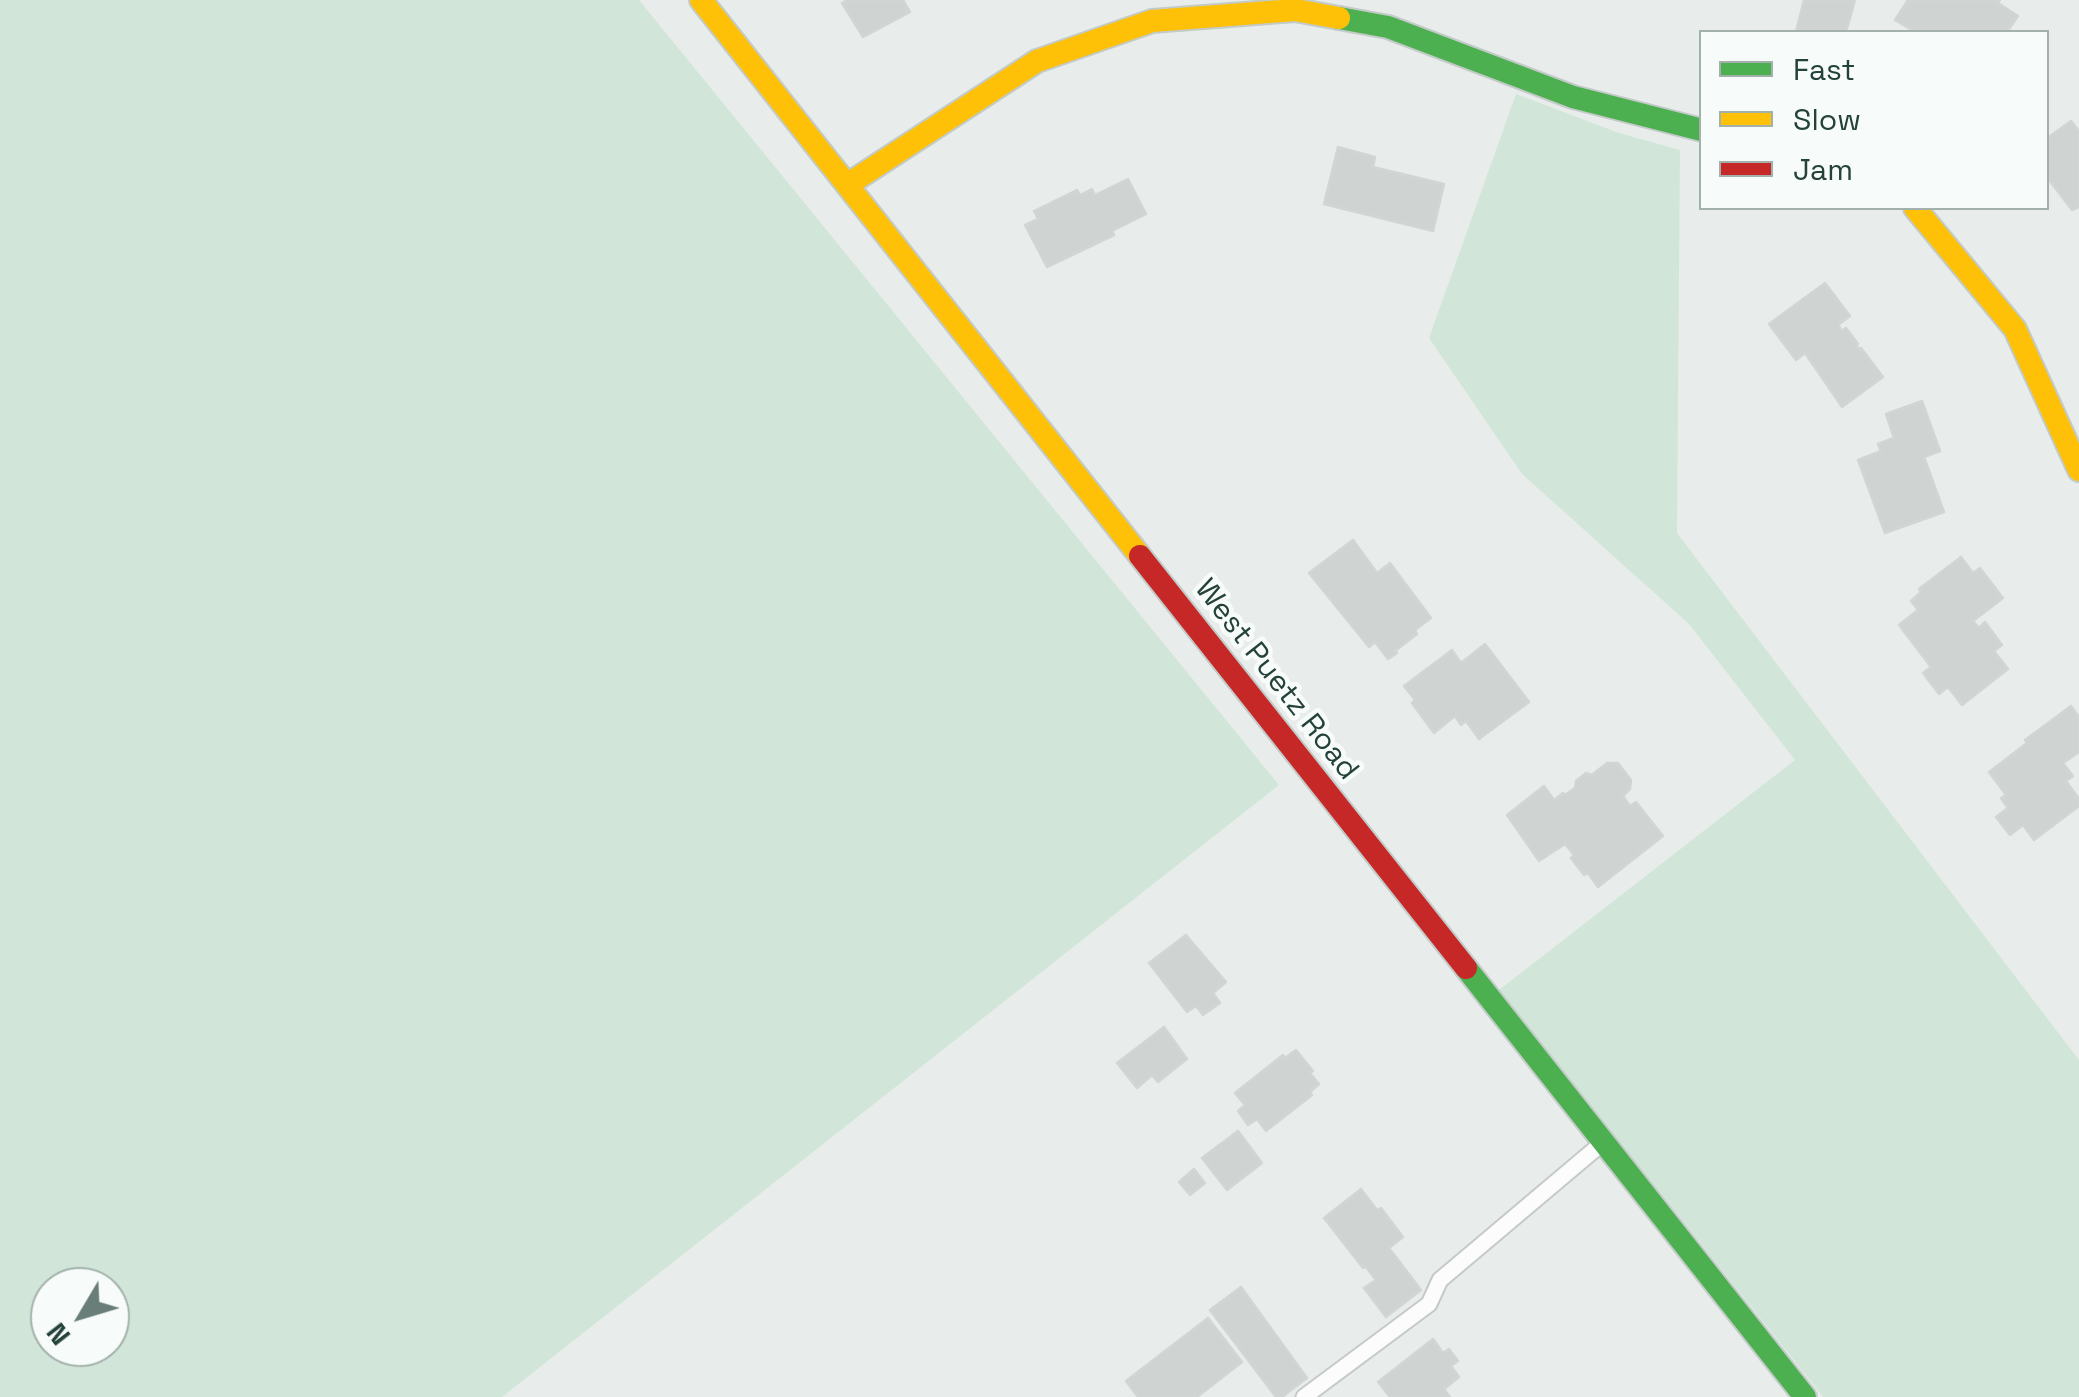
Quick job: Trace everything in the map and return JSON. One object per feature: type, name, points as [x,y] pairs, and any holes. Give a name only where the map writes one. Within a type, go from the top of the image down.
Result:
[{"type":"street","name":"West Puetz Road","points":[[701,0],[1805,1397]]},
{"type":"street","points":[[848,186],[1038,61],[1152,21],[1294,10],[1388,27],[1573,96],[1699,129]]},
{"type":"street","points":[[1918,210],[2016,329],[2079,470]]},
{"type":"lane","points":[[1304,1397],[1428,1304],[1440,1280],[1604,1142]]},
{"type":"green space","points":[[0,0],[639,0],[1279,785],[502,1397],[0,1397]]},
{"type":"green space","points":[[1516,94],[1619,133],[1680,150],[1677,533],[2079,1060],[2079,1397],[1823,1397],[1499,990],[1795,760],[1689,624],[1522,474],[1429,338]]},
{"type":"building","points":[[903,0],[910,12],[863,37],[842,3]]},
{"type":"building","points":[[1804,0],[1855,0],[1847,30],[1796,30]]},
{"type":"building","points":[[1908,0],[2000,0],[1998,3],[2018,16],[2008,30],[1912,30],[1895,20]]},
{"type":"building","points":[[2071,121],[2079,131],[2079,207],[2072,210],[2049,180],[2049,137]]},
{"type":"building","points":[[1338,147],[1375,157],[1373,167],[1444,184],[1433,231],[1324,204]]},
{"type":"building","points":[[1128,179],[1146,214],[1112,231],[1114,235],[1047,267],[1025,225],[1038,219],[1034,211],[1077,190],[1080,195],[1092,189],[1095,195]]},
{"type":"building","points":[[1825,283],[1850,316],[1838,325],[1842,331],[1846,328],[1883,377],[1842,407],[1805,353],[1796,360],[1769,324]]},
{"type":"building","points":[[1922,401],[1940,451],[1924,457],[1944,512],[1885,533],[1858,460],[1881,451],[1878,444],[1894,438],[1886,414]]},
{"type":"building","points":[[1353,540],[1377,573],[1390,563],[1431,618],[1388,659],[1375,642],[1369,647],[1309,573]]},
{"type":"building","points":[[1961,557],[1973,573],[1980,568],[2003,598],[1973,621],[1979,628],[1985,622],[2002,645],[1994,651],[2008,669],[1962,705],[1948,687],[1939,694],[1923,673],[1931,667],[1899,625],[1918,610],[1911,601],[1921,592],[1919,589]]},
{"type":"building","points":[[1485,644],[1529,702],[1479,739],[1466,721],[1461,725],[1455,716],[1434,733],[1404,686],[1452,650],[1461,663]]},
{"type":"building","points":[[2071,706],[2079,717],[2079,752],[2063,763],[2073,776],[2066,781],[2079,799],[2079,806],[2034,840],[2023,825],[2010,835],[1996,817],[2008,808],[2001,798],[2006,795],[1989,772]]},
{"type":"building","points":[[1607,763],[1618,763],[1631,780],[1630,789],[1623,796],[1630,806],[1636,802],[1663,836],[1598,887],[1588,873],[1584,875],[1565,844],[1539,861],[1507,815],[1544,786],[1554,800],[1565,795],[1586,773],[1592,775]]},
{"type":"building","points":[[1186,935],[1226,982],[1213,993],[1220,1003],[1203,1015],[1196,1006],[1187,1012],[1149,963]]},
{"type":"building","points":[[1164,1027],[1187,1059],[1158,1082],[1152,1075],[1137,1088],[1117,1063]]},
{"type":"building","points":[[1296,1050],[1319,1084],[1310,1092],[1312,1095],[1266,1131],[1257,1119],[1248,1125],[1238,1111],[1245,1105],[1235,1093],[1283,1055],[1285,1058]]},
{"type":"building","points":[[1238,1131],[1262,1163],[1227,1190],[1202,1158]]},
{"type":"building","points":[[1194,1169],[1205,1183],[1190,1195],[1179,1182]]},
{"type":"building","points":[[1361,1189],[1403,1237],[1389,1248],[1421,1290],[1386,1317],[1364,1288],[1376,1280],[1324,1218]]},
{"type":"building","points":[[1241,1287],[1307,1378],[1282,1397],[1276,1397],[1210,1310]]},
{"type":"building","points":[[1208,1318],[1242,1362],[1197,1397],[1138,1397],[1126,1381]]},
{"type":"building","points":[[1433,1339],[1443,1353],[1449,1349],[1458,1361],[1451,1366],[1459,1377],[1444,1389],[1450,1397],[1390,1397],[1378,1382]]},
{"type":"traffic: fast","points":[[1339,18],[1388,27],[1573,97],[1699,129]]},
{"type":"traffic: fast","points":[[1466,968],[1805,1397]]},
{"type":"traffic: slow","points":[[701,0],[1140,556]]},
{"type":"traffic: slow","points":[[847,185],[1037,61],[1152,21],[1295,10],[1339,18]]},
{"type":"traffic: slow","points":[[1917,210],[2015,329],[2079,470]]},
{"type":"traffic: jam","points":[[1140,556],[1466,968]]}]
